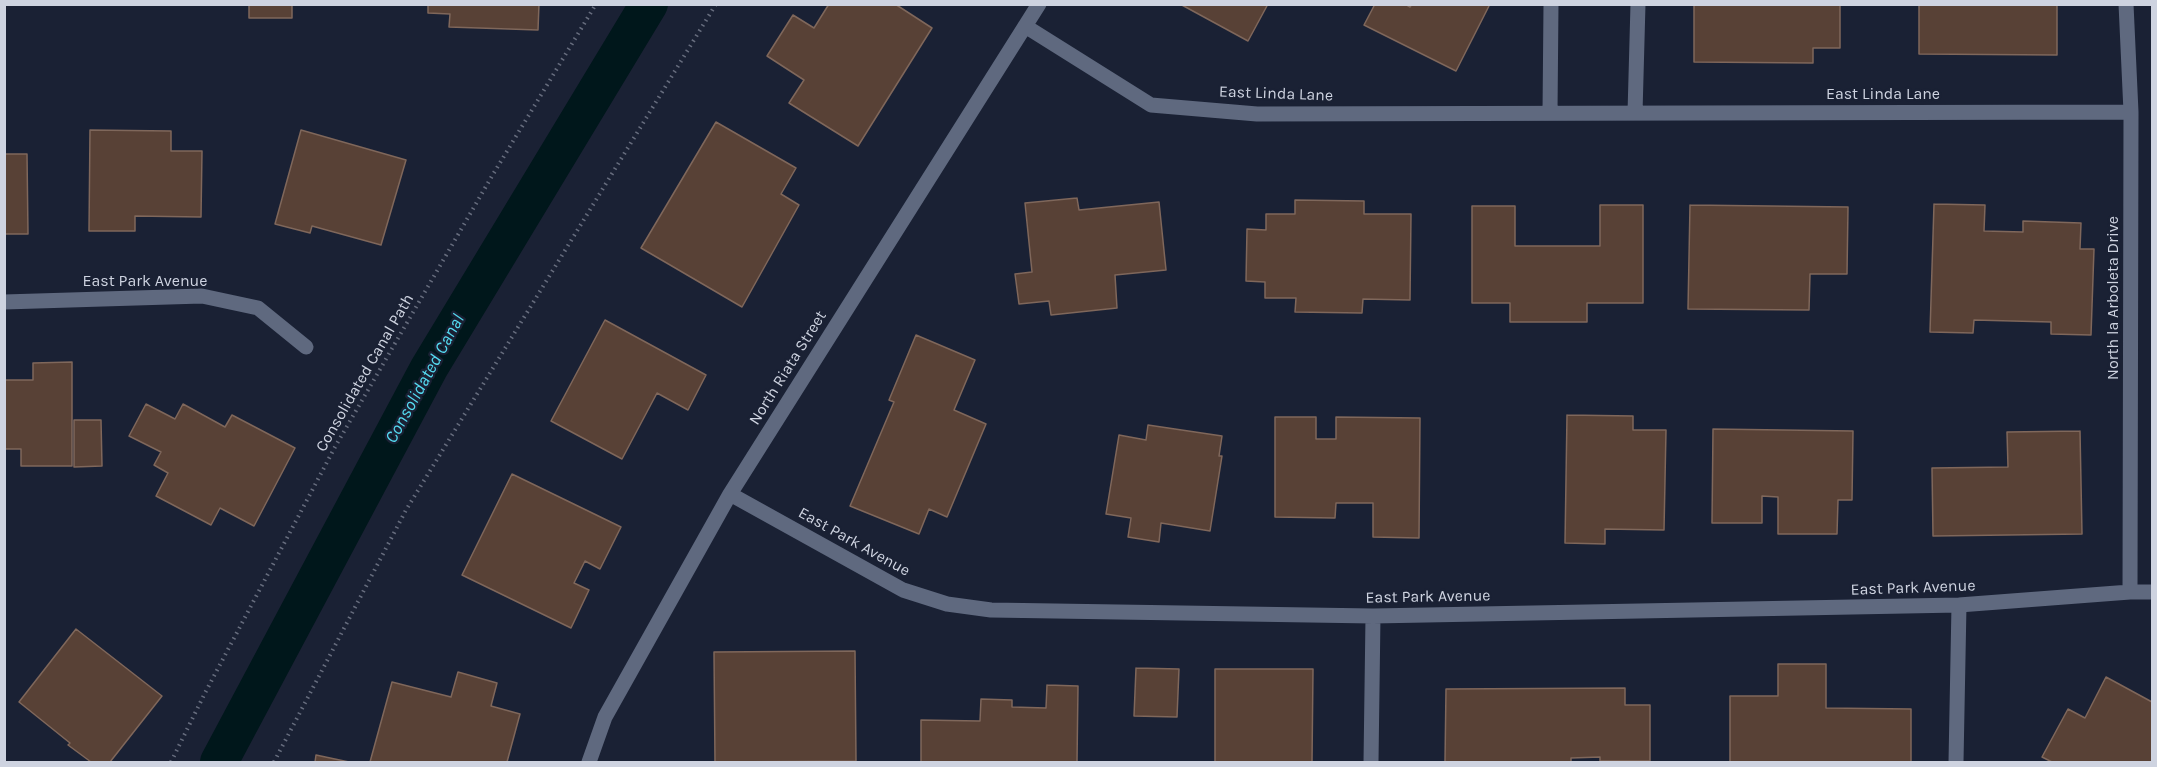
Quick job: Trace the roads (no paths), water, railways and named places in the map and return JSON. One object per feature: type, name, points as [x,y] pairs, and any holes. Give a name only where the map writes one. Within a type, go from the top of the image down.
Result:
[{"type":"street","name":"North Riata Street","points":[[589,762],[605,717],[730,494],[1039,4]]},
{"type":"street","points":[[1550,113],[1551,4]]},
{"type":"street","points":[[1635,113],[1638,4]]},
{"type":"street","name":"North la Arboleta Drive","points":[[2126,4],[2131,112],[2130,592]]},
{"type":"street","name":"East Linda Lane","points":[[1025,26],[1151,105],[1257,114],[2131,112]]},
{"type":"street","name":"East Park Avenue","points":[[4,302],[202,296],[258,308],[306,347]]},
{"type":"street","name":"East Park Avenue","points":[[730,494],[903,590],[947,604],[991,610],[1373,616],[1959,605],[2152,592]]},
{"type":"street","points":[[1956,762],[1959,605]]},
{"type":"street","points":[[1371,762],[1373,616]]},
{"type":"waterway","name":"Consolidated Canal","points":[[219,762],[429,368],[649,4]]}]
